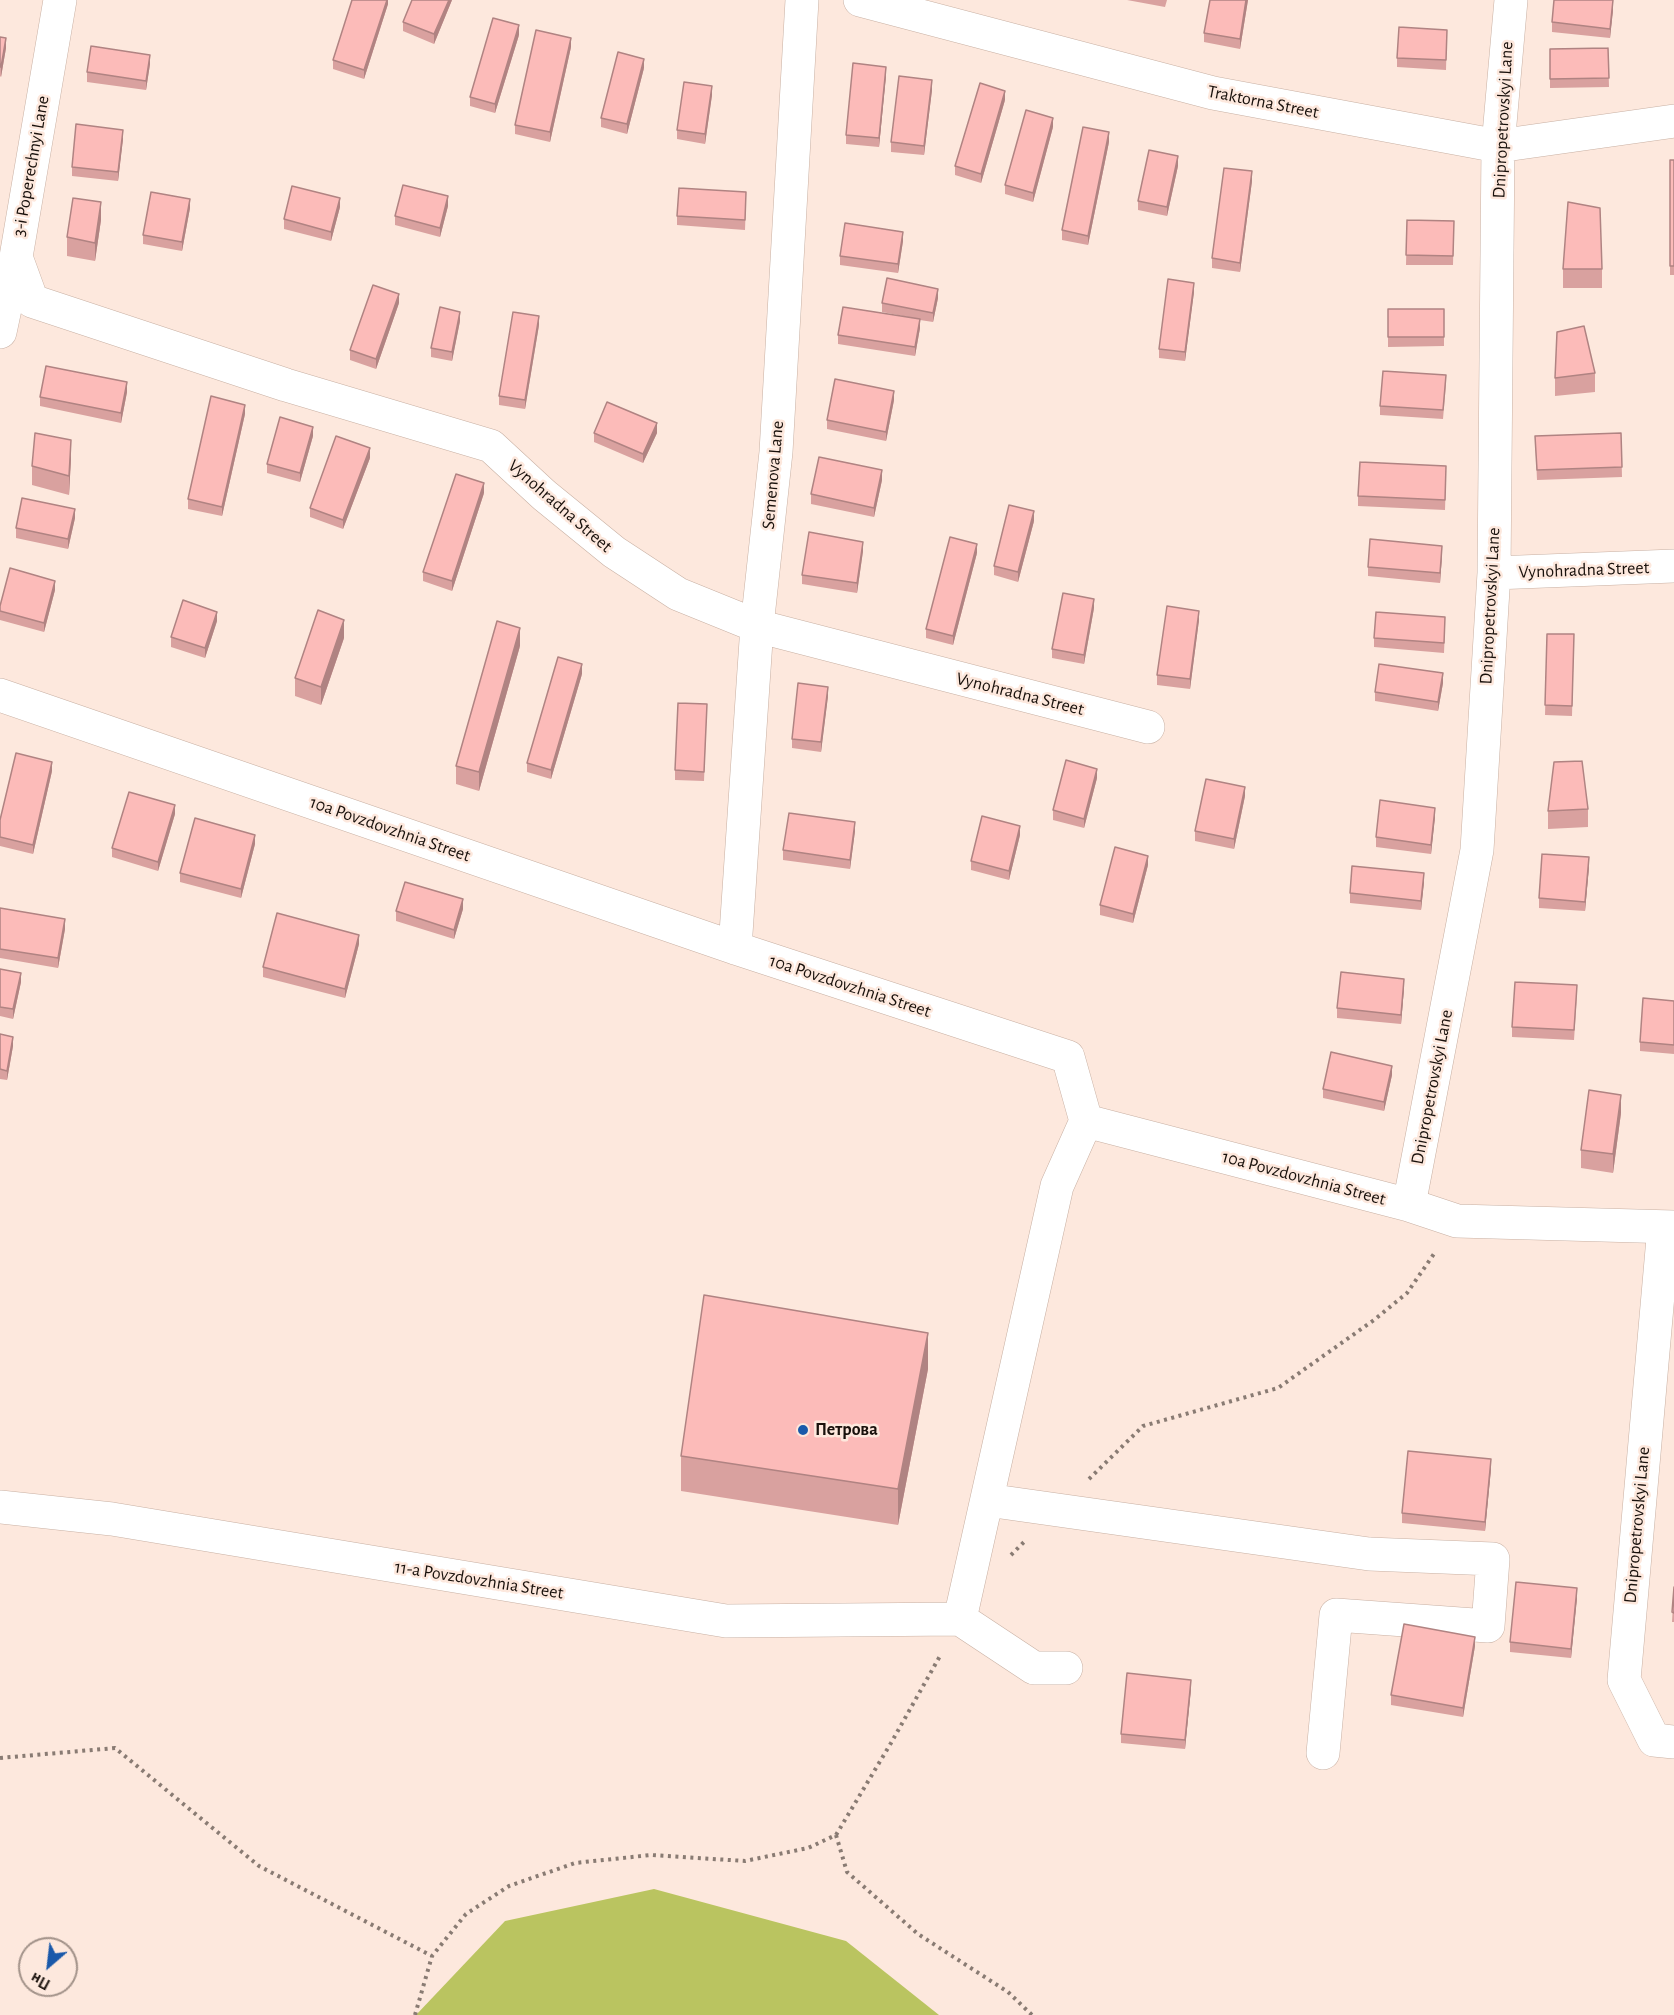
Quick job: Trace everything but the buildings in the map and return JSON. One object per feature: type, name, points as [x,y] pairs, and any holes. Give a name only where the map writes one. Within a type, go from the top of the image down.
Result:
[{"type":"street","name":"3-i Poperechnyi Lane","points":[[0,332],[8,254],[60,0]]},
{"type":"street","name":"Semenova Lane","points":[[735,948],[757,626],[776,452],[802,0]]},
{"type":"street","name":"Traktorna Street","points":[[860,0],[1213,93],[1498,146],[1674,121]]},
{"type":"street","name":"Dnipropetrovskyi Lane","points":[[1409,1205],[1477,850],[1494,573],[1498,146],[1511,0]]},
{"type":"street","name":"Vynohradna Street","points":[[8,254],[32,301],[285,385],[491,446],[544,495],[614,552],[678,594],[757,626],[1148,727]]},
{"type":"street","name":"Vynohradna Street","points":[[1494,573],[1674,566]]},
{"type":"street","name":"10a Povzdovzhnia Street","points":[[0,695],[735,948],[1068,1057],[1086,1121],[1409,1205],[1457,1221],[1669,1227]]},
{"type":"street","points":[[1066,1668],[1034,1668],[960,1619],[1057,1186],[1086,1121]]},
{"type":"street","name":"Dnipropetrovskyi Lane","points":[[1669,1227],[1624,1680],[1654,1740],[1674,1742]]},
{"type":"street","points":[[987,1500],[1368,1554],[1493,1559],[1488,1626],[1336,1615],[1323,1753]]},
{"type":"street","name":"11-a Povzdovzhnia Street","points":[[0,1507],[112,1520],[726,1621],[960,1619]]},
{"type":"path","points":[[1086,1482],[1143,1426],[1278,1388],[1374,1320],[1407,1293],[1457,1221]]},
{"type":"path","points":[[1003,1563],[1028,1539]]},
{"type":"path","points":[[415,2015],[432,1956],[465,1914],[509,1886],[575,1863],[651,1856],[745,1861],[808,1848],[836,1835],[891,1743],[960,1619]]},
{"type":"path","points":[[0,1758],[115,1748],[259,1866],[432,1956]]},
{"type":"path","points":[[836,1835],[847,1872],[918,1934],[1008,1992],[1032,2015]]},
{"type":"green space","points":[[654,1889],[846,1941],[939,2015],[416,2015],[505,1921]]},
{"type":"place","name":"Петрова","points":[[803,1430]]}]
